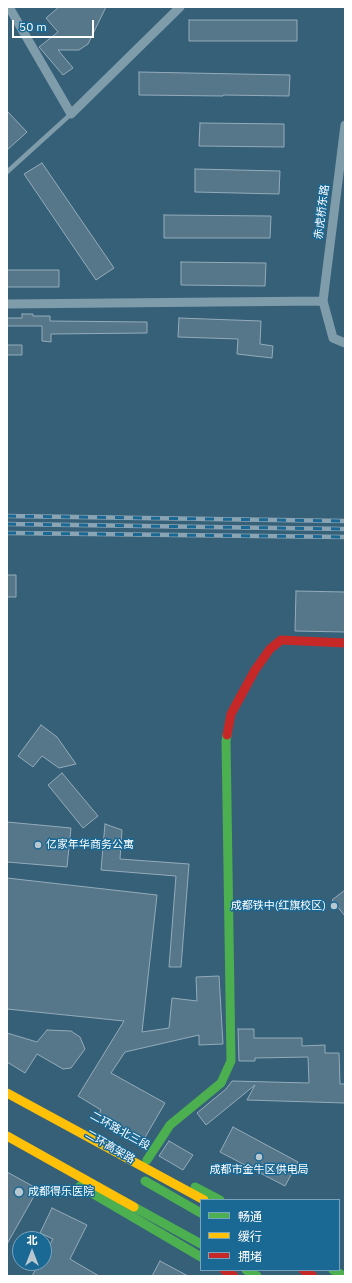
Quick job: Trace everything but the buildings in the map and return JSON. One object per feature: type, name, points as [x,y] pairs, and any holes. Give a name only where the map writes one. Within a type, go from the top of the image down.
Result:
[{"type":"main road","points":[[147,1160],[170,1125],[220,1083],[231,1061],[226,741],[231,714],[255,670],[270,649],[281,640],[345,643]]},
{"type":"main road","name":"二环路北三段","points":[[7,1086],[66,1116],[218,1199]]},
{"type":"main road","points":[[7,1093],[202,1199]]},
{"type":"main road","points":[[7,1103],[44,1123]]},
{"type":"main road","points":[[7,1136],[200,1243]]},
{"type":"main road","points":[[7,1146],[85,1189],[200,1256]]},
{"type":"main road","name":"二环高架路","points":[[134,1175],[200,1211]]},
{"type":"main road","points":[[248,1271],[257,1276]]},
{"type":"main road","points":[[304,1271],[313,1276]]},
{"type":"main road","points":[[335,1271],[344,1276]]},
{"type":"street","points":[[9,7],[71,114],[180,7]]},
{"type":"street","name":"赤虎桥东路","points":[[323,302],[344,149],[345,125]]},
{"type":"street","points":[[7,304],[323,302],[333,338],[345,343]]},
{"type":"lane","points":[[7,172],[71,114]]},
{"type":"railway","points":[[7,516],[345,521]]},
{"type":"railway","points":[[7,524],[345,529]]},
{"type":"railway","points":[[7,533],[345,537]]},
{"type":"traffic: fast","points":[[147,1160],[170,1125],[221,1083],[231,1061],[227,735]]},
{"type":"traffic: fast","points":[[145,1181],[200,1212]]},
{"type":"traffic: fast","points":[[80,1186],[200,1256]]},
{"type":"traffic: fast","points":[[195,1187],[218,1199]]},
{"type":"traffic: fast","points":[[134,1207],[200,1243]]},
{"type":"traffic: fast","points":[[248,1271],[257,1276]]},
{"type":"traffic: fast","points":[[335,1271],[344,1276]]},
{"type":"traffic: slow","points":[[7,1093],[202,1199]]},
{"type":"traffic: slow","points":[[7,1136],[134,1207]]},
{"type":"traffic: jam","points":[[227,735],[231,714],[255,670],[270,649],[281,640],[345,643]]},
{"type":"traffic: jam","points":[[226,1271],[234,1276]]},
{"type":"traffic: jam","points":[[305,1271],[313,1276]]},
{"type":"place","name":"亿家年华商务公寓","points":[[38,845]]},
{"type":"place","name":"成都铁中(红旗校区)","points":[[334,906]]},
{"type":"place","name":"成都市金牛区供电局","points":[[259,1157]]},
{"type":"place","name":"成都得乐医院","points":[[19,1192]]}]
